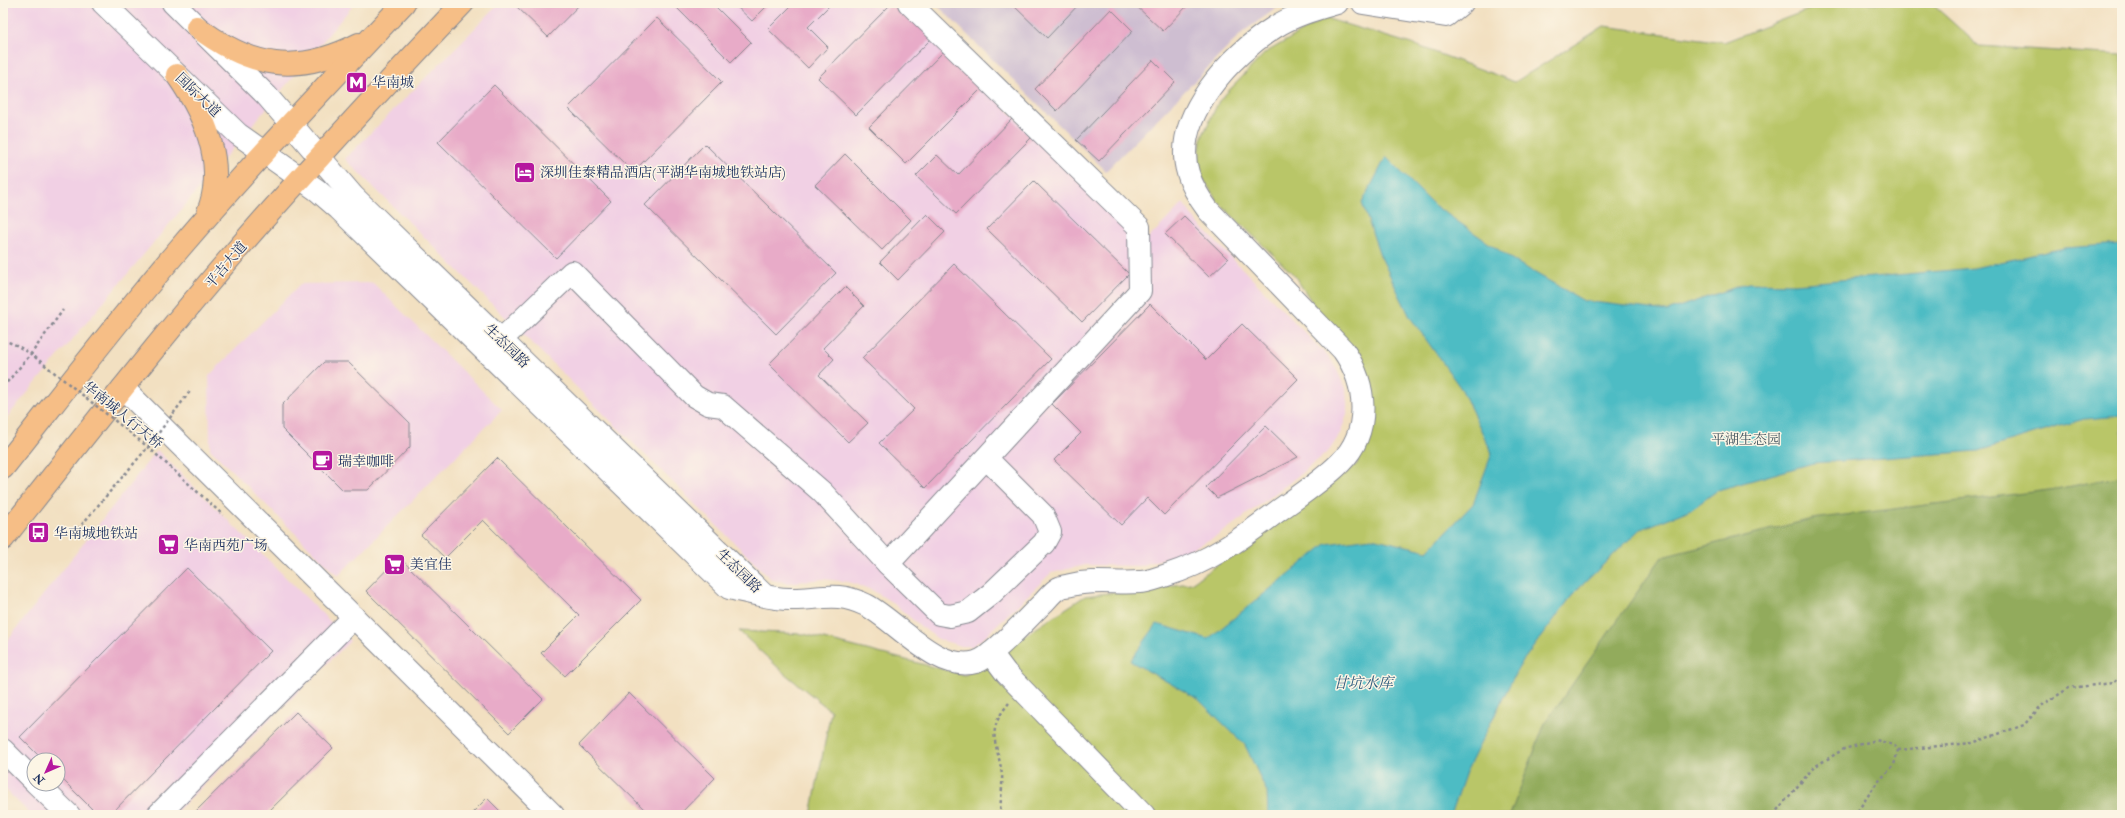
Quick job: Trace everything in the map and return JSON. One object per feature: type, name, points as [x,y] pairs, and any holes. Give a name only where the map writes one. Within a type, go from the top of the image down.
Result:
[{"type":"main road","points":[[3,468],[122,317],[205,219],[264,153],[404,3]]},
{"type":"main road","name":"平吉大道","points":[[3,539],[123,388],[253,232],[372,99],[463,3]]},
{"type":"main road","points":[[197,27],[218,43],[238,54],[258,60],[281,64],[323,60],[342,53],[359,44],[379,29]]},
{"type":"main road","points":[[177,75],[201,113],[209,134],[216,186],[205,219]]},
{"type":"street","name":"国际大道","points":[[103,3],[238,134],[301,178]]},
{"type":"street","points":[[172,3],[261,89],[319,158]]},
{"type":"street","points":[[888,564],[1140,291],[1139,228],[909,3]]},
{"type":"street","points":[[764,595],[789,600],[823,596],[845,597],[884,615],[909,638],[932,653],[958,662],[977,662],[991,653],[1059,588],[1088,581],[1141,582],[1188,568],[1228,548],[1299,496],[1340,463],[1355,441],[1361,423],[1363,402],[1360,381],[1351,362],[1343,350],[1208,210],[1192,186],[1187,172],[1185,150],[1188,128],[1198,108],[1218,76],[1245,49],[1275,27],[1310,10],[1337,3]]},
{"type":"street","points":[[1363,3],[1446,16],[1462,3]]},
{"type":"street","name":"生态园路","points":[[319,158],[353,196],[764,595]]},
{"type":"street","name":"生态园路","points":[[301,178],[339,209],[729,588],[764,595]]},
{"type":"street","points":[[501,340],[572,272],[694,396],[708,404],[723,406],[822,492],[888,564],[939,614],[950,616],[968,612],[992,593],[1044,543],[1050,532],[1043,515],[986,458]]},
{"type":"street","points":[[123,388],[553,815]]},
{"type":"street","points":[[158,815],[354,617]]},
{"type":"street","points":[[991,653],[1006,673],[1022,690],[1144,815]]},
{"type":"street","points":[[3,750],[26,773]]},
{"type":"street","points":[[46,792],[69,815]]},
{"type":"path","points":[[3,387],[31,354],[63,310]]},
{"type":"path","name":"华南城人行天桥","points":[[3,340],[16,345],[31,354],[148,447],[223,515]]},
{"type":"path","points":[[78,529],[148,447],[191,390]]},
{"type":"path","points":[[1898,750],[1972,743],[2024,724],[2041,706],[2069,688],[2114,683],[2122,674]]},
{"type":"path","points":[[1000,815],[1002,775],[996,753],[994,729],[999,716],[1022,690]]},
{"type":"path","points":[[1773,815],[1814,767],[1844,749],[1876,740],[1894,745],[1898,750]]},
{"type":"path","points":[[1855,815],[1876,784],[1894,765],[1898,750]]},
{"type":"shaded area","points":[[3,3],[355,3],[3,422]]},
{"type":"shaded area","points":[[500,3],[899,3],[1143,244],[1183,203],[1196,221],[1331,360],[1346,391],[1347,414],[1340,434],[1329,451],[1219,535],[1182,553],[1139,566],[1086,565],[1051,573],[981,640],[972,646],[961,646],[938,639],[893,603],[872,590],[849,582],[823,579],[789,583],[772,580],[345,159]]},
{"type":"shaded area","points":[[935,3],[1284,3],[1244,31],[1106,171]]},
{"type":"shaded area","points":[[373,283],[502,410],[338,576],[210,449],[209,376],[300,284]]},
{"type":"shaded area","name":"华南西苑广场","points":[[157,450],[350,641],[173,815],[31,815],[3,787],[3,646]]},
{"type":"green space","name":"平湖生态园","points":[[1826,3],[1931,3],[1979,46],[2122,55],[2122,815],[811,815],[831,711],[784,673],[739,631],[804,634],[965,675],[1085,596],[1191,583],[1304,504],[1357,464],[1373,395],[1294,275],[1217,201],[1198,170],[1201,139],[1219,101],[1265,53],[1325,18],[1418,46],[1515,82],[1604,26],[1724,42]]},
{"type":"green space","points":[[2122,476],[2122,815],[1510,815],[1545,723],[1662,557],[1812,519],[2057,489]]},
{"type":"water","name":"甘坑水库","points":[[1386,157],[1434,205],[1516,262],[1584,301],[1667,311],[1748,283],[1795,284],[1974,268],[2064,248],[2122,244],[2122,416],[2084,419],[1978,451],[1813,463],[1718,490],[1692,509],[1639,530],[1574,593],[1519,666],[1466,772],[1451,815],[1268,815],[1267,792],[1245,745],[1198,699],[1130,661],[1157,624],[1208,639],[1326,544],[1372,538],[1428,551],[1473,504],[1492,453],[1462,390],[1410,317],[1380,255],[1362,203]]},
{"type":"building","points":[[513,3],[581,3],[548,37]]},
{"type":"building","points":[[672,3],[712,3],[751,42],[731,62]]},
{"type":"building","points":[[733,3],[770,3],[752,21]]},
{"type":"building","points":[[794,3],[832,3],[808,27],[828,47],[808,68],[768,29]]},
{"type":"building","points":[[892,3],[897,3],[932,38],[856,115],[818,78]]},
{"type":"building","points":[[1011,3],[1080,3],[1047,38]]},
{"type":"building","points":[[1133,3],[1190,3],[1163,31]]},
{"type":"building","points":[[1111,9],[1133,31],[1057,111],[1035,89]]},
{"type":"building","points":[[657,18],[722,82],[633,172],[568,108]]},
{"type":"building","points":[[945,50],[983,87],[906,164],[869,127]]},
{"type":"building","points":[[1153,60],[1175,82],[1099,161],[1076,140]]},
{"type":"building","points":[[494,85],[611,201],[556,258],[438,142]]},
{"type":"building","points":[[1012,119],[1031,138],[956,214],[916,176],[937,155],[958,175]]},
{"type":"building","points":[[705,144],[836,273],[776,334],[645,205]]},
{"type":"building","points":[[845,154],[911,220],[882,250],[815,185]]},
{"type":"building","points":[[1034,181],[1129,274],[1082,322],[987,229]]},
{"type":"building","points":[[927,214],[945,232],[898,280],[880,262]]},
{"type":"building","points":[[1184,216],[1228,259],[1209,277],[1165,234]]},
{"type":"building","points":[[954,264],[1051,359],[925,488],[879,443],[914,409],[862,358]]},
{"type":"building","points":[[845,287],[864,306],[823,348],[834,359],[819,375],[868,423],[848,442],[769,364]]},
{"type":"building","points":[[1150,304],[1206,360],[1242,324],[1298,379],[1164,515],[1147,498],[1121,525],[1054,460],[1081,433],[1052,404]]},
{"type":"building","points":[[324,362],[348,362],[410,423],[410,447],[368,490],[343,490],[282,429],[282,405]]},
{"type":"building","points":[[1266,426],[1298,457],[1217,498],[1206,487]]},
{"type":"building","points":[[497,458],[641,600],[565,676],[541,653],[579,615],[483,520],[445,558],[421,535]]},
{"type":"building","points":[[399,557],[543,699],[509,733],[366,591]]},
{"type":"building","points":[[187,568],[271,651],[110,815],[98,815],[66,783],[66,752],[35,752],[20,737]]},
{"type":"building","points":[[629,693],[715,778],[679,815],[650,815],[579,745]]},
{"type":"building","points":[[296,712],[333,748],[265,815],[192,815]]},
{"type":"building","points":[[487,798],[504,815],[470,815]]},
{"type":"place","name":"华南城","points":[[357,82]]},
{"type":"place","name":"深圳佳泰精品酒店(平湖华南城地铁站店)","points":[[525,172]]},
{"type":"place","name":"瑞幸咖啡","points":[[323,461]]},
{"type":"place","name":"华南城地铁站","points":[[38,533]]},
{"type":"place","name":"华南西苑广场","points":[[168,545]]},
{"type":"place","name":"美宜佳","points":[[394,564]]}]
